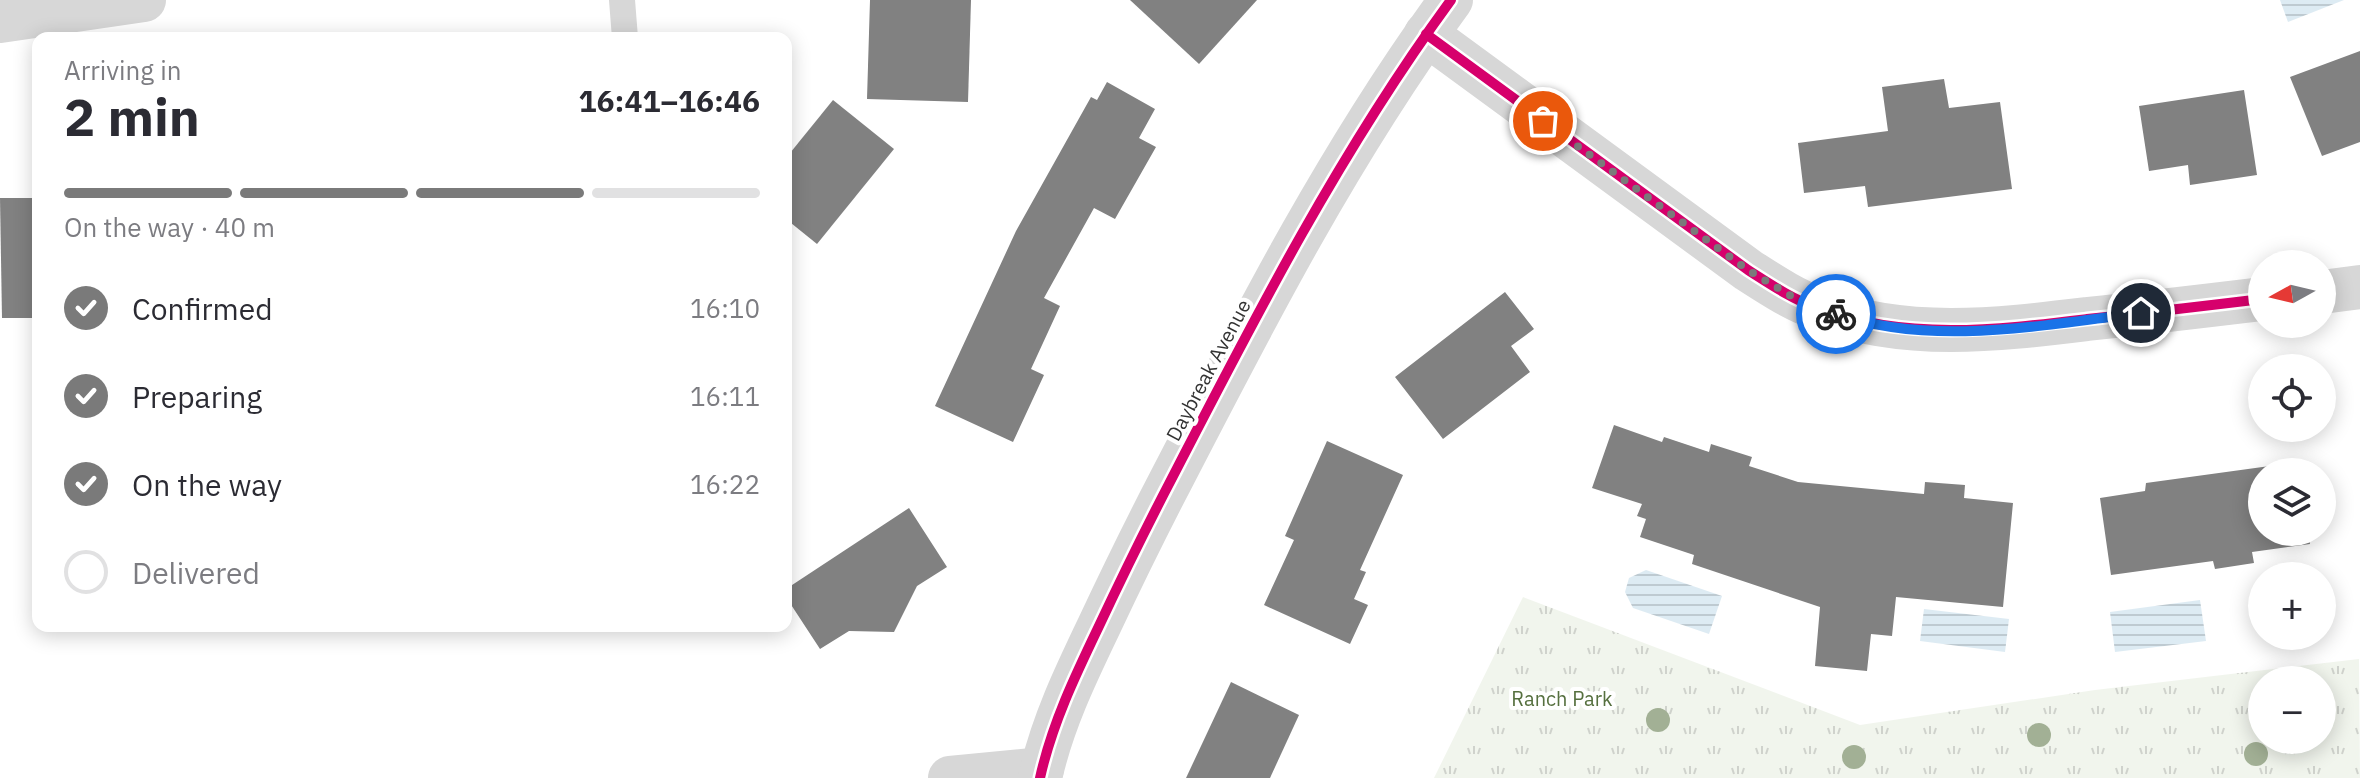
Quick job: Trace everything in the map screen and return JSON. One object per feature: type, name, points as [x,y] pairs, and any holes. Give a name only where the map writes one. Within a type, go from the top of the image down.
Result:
[{"type":"street","points":[[0,21],[144,0]]},
{"type":"street","name":"Daybreak Avenue","points":[[1041,774],[1064,699],[1131,557],[1225,376],[1289,256],[1361,132],[1451,0]]},
{"type":"street","points":[[1426,34],[1748,270],[1793,297],[1843,317],[1943,332],[1990,331],[2248,301]]},
{"type":"street","points":[[2336,290],[2360,287]]},
{"type":"street","points":[[950,778],[1041,774]]},
{"type":"lane","points":[[622,0],[625,32]]},
{"type":"green space","name":"Ranch Park","points":[[1523,597],[1860,725],[2095,690],[2248,672],[2248,754],[2336,754],[2336,666],[2299,666],[2359,659],[2360,778],[1434,778]]},
{"type":"shaded area","points":[[2280,0],[2344,0],[2288,22]]},
{"type":"shaded area","points":[[1646,570],[1722,596],[1709,634],[1633,608],[1625,592],[1629,578]]},
{"type":"shaded area","points":[[2200,600],[2206,641],[2115,652],[2110,612]]},
{"type":"shaded area","points":[[1924,609],[2009,619],[2005,652],[1920,641]]},
{"type":"building","points":[[870,0],[971,0],[968,102],[867,99]]},
{"type":"building","points":[[1130,0],[1257,0],[1199,64]]},
{"type":"building","points":[[2360,51],[2360,142],[2322,156],[2290,77]]},
{"type":"building","points":[[1944,79],[1949,108],[2000,102],[2012,189],[1868,207],[1865,186],[1804,193],[1798,143],[1888,131],[1882,87]]},
{"type":"building","points":[[1107,82],[1155,109],[1139,138],[1156,147],[1115,219],[1094,208],[1044,298],[1060,306],[1031,369],[1044,375],[1013,442],[935,406],[1016,231],[1091,97],[1097,100]]},
{"type":"building","points":[[2244,90],[2257,175],[2190,185],[2188,165],[2149,171],[2139,106]]},
{"type":"building","points":[[833,100],[894,149],[817,244],[792,224],[792,151]]},
{"type":"building","points":[[0,198],[32,198],[32,318],[2,318]]},
{"type":"building","points":[[1505,292],[1534,329],[1511,346],[1530,372],[1443,439],[1395,377]]},
{"type":"building","points":[[1614,425],[1662,442],[1664,437],[1709,452],[1711,444],[1752,457],[1749,466],[1798,482],[1924,494],[1925,482],[1965,485],[1964,498],[2013,503],[2003,607],[1896,597],[1892,636],[1871,634],[1867,671],[1815,666],[1820,607],[1692,564],[1694,555],[1640,537],[1646,519],[1637,516],[1642,504],[1592,488]]},
{"type":"building","points":[[1327,441],[1403,475],[1360,570],[1366,572],[1354,599],[1368,605],[1350,644],[1264,605],[1294,540],[1285,536]]},
{"type":"building","points":[[2248,469],[2248,546],[2296,546],[2252,552],[2254,562],[2248,564],[2215,569],[2213,561],[2111,575],[2100,498],[2145,491],[2146,483]]},
{"type":"building","points":[[909,508],[947,567],[917,586],[894,632],[849,631],[820,649],[792,606],[792,585]]},
{"type":"building","points":[[1231,682],[1299,715],[1270,778],[1186,778]]},
{"type":"cycle path","points":[[1040,778],[1058,719],[1081,663],[1143,534],[1235,356],[1336,174],[1451,0]]},
{"type":"cycle path","points":[[1426,34],[1748,270],[1790,296],[1817,308],[1884,325],[1951,330],[2019,327],[2248,301]]},
{"type":"way so far","points":[[1543,121],[1748,270],[1793,297],[1836,314]]},
{"type":"route","points":[[1836,314],[1904,328],[1943,332],[1990,331],[2141,313]]}]
